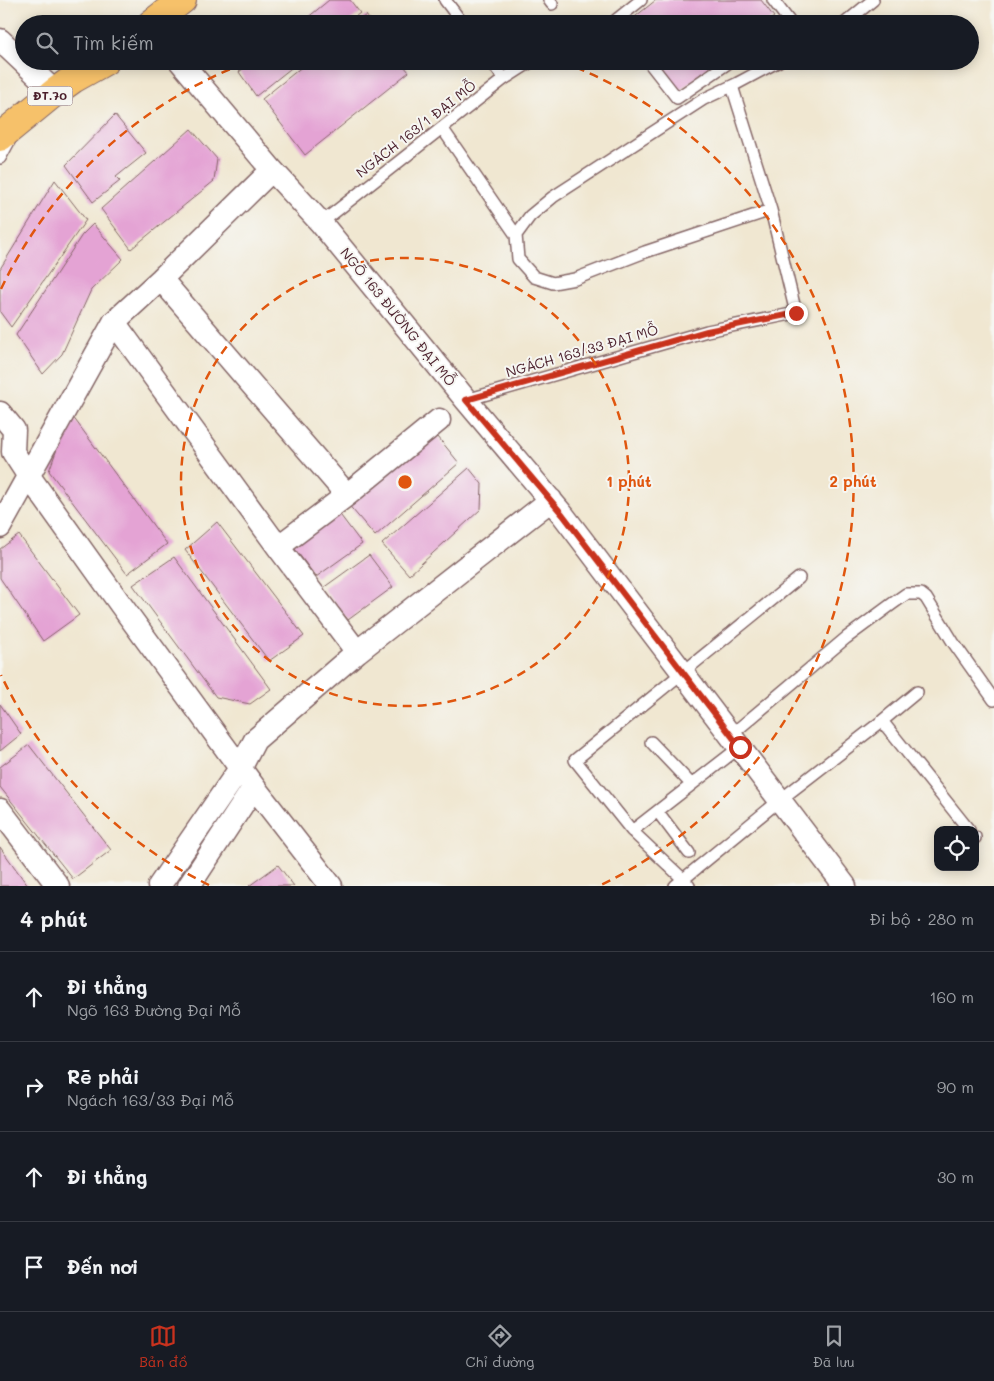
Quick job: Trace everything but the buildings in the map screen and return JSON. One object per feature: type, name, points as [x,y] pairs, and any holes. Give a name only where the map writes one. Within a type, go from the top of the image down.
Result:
[{"type":"main road","points":[[163,15],[182,0]]},
{"type":"main road","name":"ĐT.70","points":[[0,137],[54,92],[90,70]]},
{"type":"street","points":[[0,40],[15,54]]},
{"type":"street","points":[[31,70],[54,92]]},
{"type":"street","name":"NGÕ 163 ĐƯỜNG ĐẠI MỖ","points":[[188,70],[272,170],[321,223],[466,400],[551,500],[780,800],[838,884]]},
{"type":"street","points":[[0,527],[114,322],[162,279],[272,170]]},
{"type":"street","points":[[162,279],[347,495]]},
{"type":"street","points":[[114,322],[357,652]]},
{"type":"street","points":[[0,413],[14,430],[6,452],[28,475],[120,605],[254,787],[331,886]]},
{"type":"street","points":[[278,547],[347,495],[439,420]]},
{"type":"street","points":[[159,886],[241,767],[255,740],[357,652],[551,500]]},
{"type":"street","points":[[188,886],[254,787]]},
{"type":"street","points":[[0,810],[58,886]]},
{"type":"lane","points":[[445,0],[456,15]]},
{"type":"lane","points":[[622,15],[640,0]]},
{"type":"lane","points":[[774,0],[785,15]]},
{"type":"lane","points":[[854,15],[869,1]]},
{"type":"lane","points":[[497,70],[504,79]]},
{"type":"lane","name":"NGÁCH 163/1 ĐẠI MỖ","points":[[321,223],[518,70]]},
{"type":"lane","points":[[655,70],[677,98],[718,70]]},
{"type":"lane","points":[[516,235],[530,216],[553,197],[704,99],[762,70]]},
{"type":"lane","points":[[442,128],[516,235],[518,259],[534,277],[553,283],[575,279],[645,252],[771,210],[732,86]]},
{"type":"lane","points":[[0,158],[21,120]]},
{"type":"lane","name":"NGÁCH 163/33 ĐẠI MỖ","points":[[466,400],[707,331],[796,313],[771,210]]},
{"type":"lane","points":[[799,578],[575,760],[632,831],[683,884],[780,800],[917,692]]},
{"type":"lane","points":[[632,831],[691,784],[846,638],[906,594],[921,594],[926,598],[953,642],[994,700]]},
{"type":"lane","points":[[882,721],[966,826]]},
{"type":"lane","points":[[651,742],[691,784]]},
{"type":"lane","points":[[658,812],[689,853]]},
{"type":"route","points":[[740,747],[563,515],[466,400],[707,331],[796,313]]}]
